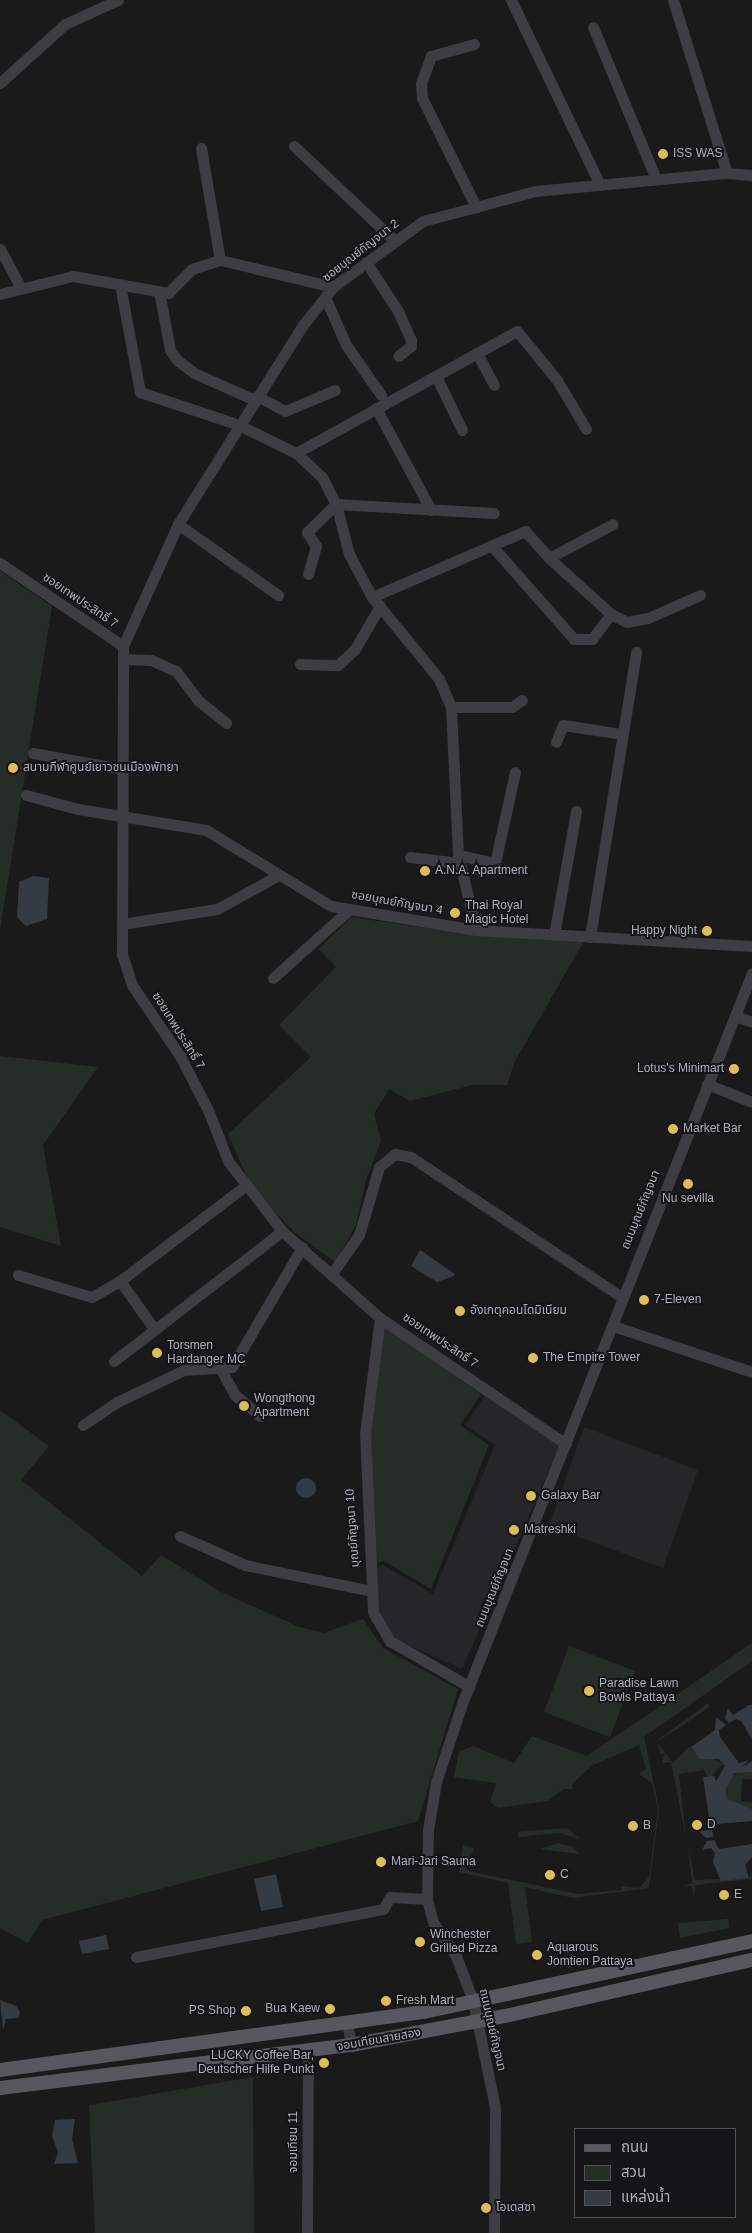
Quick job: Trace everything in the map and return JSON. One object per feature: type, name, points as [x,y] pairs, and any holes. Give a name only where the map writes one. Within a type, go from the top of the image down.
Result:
[{"type":"main road","name":"จอมเทียนสายสอง","points":[[0,2070],[347,2022],[473,2001],[752,1941]]},
{"type":"main road","name":"จอมเทียนสายสอง","points":[[0,2088],[308,2052],[477,2022],[752,1960]]},
{"type":"street","points":[[0,83],[65,24],[118,0]]},
{"type":"street","points":[[511,0],[600,185]]},
{"type":"street","points":[[673,0],[726,173]]},
{"type":"street","points":[[593,27],[656,179]]},
{"type":"street","points":[[474,44],[432,56],[420,83],[422,98],[476,207]]},
{"type":"street","points":[[294,146],[394,241]]},
{"type":"street","points":[[201,148],[220,260]]},
{"type":"street","name":"ซอยบุณย์กัญจนา 2","points":[[123,646],[178,524],[256,398],[333,287],[366,262],[423,221],[535,191],[726,173],[752,174]]},
{"type":"street","points":[[0,249],[20,288]]},
{"type":"street","points":[[0,294],[73,276],[168,293],[192,269],[220,260],[333,287]]},
{"type":"street","points":[[366,262],[398,311],[411,340],[411,346],[398,356]]},
{"type":"street","points":[[120,285],[140,392],[239,425],[296,453],[322,477],[336,504],[349,554],[372,597],[439,679],[451,707],[458,859],[476,930]]},
{"type":"street","points":[[159,291],[170,350],[178,360],[194,373],[285,411],[335,390]]},
{"type":"street","points":[[325,297],[346,345],[381,395]]},
{"type":"street","points":[[296,453],[477,353],[521,332],[571,400],[586,429]]},
{"type":"street","points":[[477,353],[494,385]]},
{"type":"street","points":[[436,376],[462,430]]},
{"type":"street","points":[[376,408],[431,510]]},
{"type":"street","points":[[308,574],[316,546],[306,532],[336,504],[494,513]]},
{"type":"street","points":[[178,524],[278,595]]},
{"type":"street","points":[[550,558],[613,524]]},
{"type":"street","points":[[372,597],[525,531],[550,558],[611,614],[627,622],[648,618],[700,595]]},
{"type":"street","points":[[492,546],[574,639],[592,639],[611,614]]},
{"type":"street","name":"ซอยเทพประสิทธิ์ 7","points":[[0,563],[123,646],[120,770],[122,955],[132,984],[180,1056],[228,1161],[244,1187],[282,1231],[333,1272],[380,1318],[566,1444]]},
{"type":"street","points":[[300,664],[338,665],[355,648],[380,606]]},
{"type":"street","points":[[590,937],[636,652]]},
{"type":"street","points":[[123,659],[151,660],[176,671],[198,701],[226,723]]},
{"type":"street","points":[[451,707],[512,707],[522,700]]},
{"type":"street","points":[[556,742],[566,725],[622,734]]},
{"type":"street","points":[[33,753],[120,770]]},
{"type":"street","points":[[410,857],[495,863],[515,772]]},
{"type":"street","name":"ซอยบุณย์กัญจนา 4","points":[[26,795],[120,815],[206,830],[230,842],[277,876],[330,906],[476,930],[752,946]]},
{"type":"street","points":[[554,934],[576,811]]},
{"type":"street","points":[[122,924],[217,909],[277,876]]},
{"type":"street","points":[[273,978],[350,909]]},
{"type":"street","name":"ถนนบุณย์กัญจนา","points":[[494,2233],[495,2107],[473,2001],[456,1956],[433,1922],[427,1899],[428,1830],[436,1782],[470,1687],[622,1297],[752,973]]},
{"type":"street","points":[[735,1016],[752,1022]]},
{"type":"street","points":[[707,1084],[752,1102]]},
{"type":"street","points":[[333,1272],[360,1235],[379,1167],[395,1154],[411,1157],[622,1297]]},
{"type":"street","points":[[18,1275],[92,1297],[120,1282],[244,1187]]},
{"type":"street","points":[[114,1361],[282,1231]]},
{"type":"street","points":[[83,1425],[117,1402],[184,1370],[232,1368],[302,1247]]},
{"type":"street","points":[[120,1282],[155,1330]]},
{"type":"street","name":"บุณย์กัญจนา 10","points":[[380,1318],[365,1433],[374,1612],[390,1641],[470,1687]]},
{"type":"street","points":[[612,1326],[752,1372]]},
{"type":"street","points":[[220,1368],[236,1395],[260,1416]]},
{"type":"street","points":[[180,1536],[245,1565],[372,1590]]},
{"type":"street","points":[[136,1957],[382,1908],[390,1897],[427,1899]]},
{"type":"street","points":[[347,2022],[351,2044]]},
{"type":"street","name":"จอมเทียน 11","points":[[307,2233],[308,2052]]},
{"type":"shaded area","points":[[486,1394],[560,1445],[462,1669],[392,1638],[377,1610],[375,1567],[383,1565],[433,1594],[495,1445],[465,1425]]},
{"type":"shaded area","points":[[584,1427],[698,1470],[663,1568],[549,1526]]},
{"type":"green space","name":"สนามกีฬาศูนย์เยาวชนเมืองพัทยา","points":[[0,571],[52,606],[0,930]]},
{"type":"green space","points":[[351,917],[482,936],[584,941],[515,1061],[507,1085],[472,1085],[410,1101],[389,1089],[374,1114],[381,1141],[366,1180],[356,1225],[335,1262],[294,1232],[268,1205],[247,1177],[228,1134],[311,1057],[279,1025],[336,967],[319,949]]},
{"type":"green space","points":[[0,1056],[98,1067],[43,1145],[61,1246],[0,1227]]},
{"type":"green space","points":[[383,1326],[481,1394],[460,1425],[489,1445],[431,1589],[384,1561],[374,1563],[368,1439]]},
{"type":"green space","points":[[0,1410],[49,1446],[21,1480],[142,1576],[161,1555],[219,1591],[299,1627],[324,1633],[363,1619],[383,1648],[458,1689],[418,1821],[42,1920],[28,1943],[0,1928]]},
{"type":"green space","points":[[752,1643],[752,1661],[644,1737],[659,1809],[649,1888],[573,1898],[525,1887],[532,1942],[516,1944],[508,1883],[459,1872],[463,1845],[474,1848],[465,1869],[469,1871],[578,1894],[621,1890],[621,1886],[639,1888],[649,1877],[658,1809],[652,1783],[639,1774],[646,1769],[639,1745],[593,1765],[572,1784],[573,1789],[563,1789],[547,1801],[498,1808],[490,1802],[496,1783],[454,1777],[459,1752],[473,1746],[514,1763],[532,1736],[587,1756]]},
{"type":"green space","name":"Paradise Lawn Bowls Pattaya","points":[[569,1646],[635,1671],[610,1737],[544,1712]]},
{"type":"green space","points":[[708,1703],[710,1707],[657,1741]]},
{"type":"green space","points":[[657,1742],[673,1763],[690,1746],[693,1751],[724,1763],[709,1779],[704,1770],[679,1774],[686,1838],[671,1762],[662,1763],[664,1754],[660,1754]]},
{"type":"green space","points":[[737,1772],[752,1772],[752,1779],[742,1779],[741,1802],[752,1802],[752,1809],[740,1807],[727,1799],[727,1781]]},
{"type":"green space","points":[[567,1828],[580,1839],[559,1833],[518,1837],[518,1832]]},
{"type":"green space","points":[[558,1843],[573,1847],[579,1854],[540,1849]]},
{"type":"green space","points":[[688,1846],[695,1880],[749,1878],[751,1872],[752,1879],[695,1885],[694,1900],[692,1886],[684,1886],[692,1883]]},
{"type":"green space","points":[[728,1919],[729,1928],[680,1938],[678,1923]]},
{"type":"green space","points":[[253,2077],[254,2233],[95,2233],[89,2105]]},
{"type":"water","points":[[33,876],[49,878],[47,919],[26,926],[17,917],[19,882]]},
{"type":"water","points":[[420,1250],[455,1274],[454,1276],[437,1282],[411,1266]]},
{"type":"water","points":[[302,1478],[310,1478],[316,1484],[316,1492],[310,1498],[302,1498],[296,1492],[296,1484]]},
{"type":"water","points":[[752,1705],[752,1739],[741,1721],[736,1719],[729,1723],[725,1718],[728,1708],[733,1715]]},
{"type":"water","points":[[716,1717],[726,1725],[719,1730],[720,1737],[739,1763],[749,1760],[742,1767],[752,1761],[752,1772],[734,1773],[726,1789],[727,1799],[752,1809],[752,1821],[717,1824],[712,1828],[713,1837],[706,1838],[699,1831],[708,1830],[710,1824],[703,1777],[714,1776],[716,1781],[725,1766],[719,1759],[700,1759],[691,1747],[715,1730]]},
{"type":"water","points":[[714,1840],[719,1849],[752,1844],[752,1857],[745,1865],[749,1878],[721,1881],[713,1862],[715,1853],[711,1848],[702,1850],[707,1841]]},
{"type":"water","points":[[276,1874],[283,1907],[261,1911],[254,1879]]},
{"type":"water","points":[[106,1935],[109,1949],[82,1954],[79,1941]]},
{"type":"water","points":[[0,2000],[16,2006],[20,2012],[18,2018],[6,2019],[3,2030]]},
{"type":"water","points":[[75,2119],[72,2139],[78,2163],[54,2164],[58,2152],[52,2136],[55,2120]]},
{"type":"place","name":"ISS WAS","points":[[663,154]]},
{"type":"place","name":"สนามกีฬาศูนย์เยาวชนเมืองพัทยา","points":[[13,768]]},
{"type":"place","name":"A.N.A. Apartment","points":[[425,871]]},
{"type":"place","name":"Thai Royal Magic Hotel","points":[[455,913]]},
{"type":"place","name":"Happy Night","points":[[707,931]]},
{"type":"place","name":"Lotus's Minimart","points":[[734,1069]]},
{"type":"place","name":"Market Bar","points":[[673,1129]]},
{"type":"place","name":"Nu sevilla","points":[[688,1184]]},
{"type":"place","name":"7-Eleven","points":[[644,1300]]},
{"type":"place","name":"อังเกตุคอนโดมิเนียม","points":[[460,1311]]},
{"type":"place","name":"Torsmen Hardanger MC","points":[[157,1353]]},
{"type":"place","name":"The Empire Tower","points":[[533,1358]]},
{"type":"place","name":"Wongthong Apartment","points":[[244,1406]]},
{"type":"place","name":"Galaxy Bar","points":[[531,1496]]},
{"type":"place","name":"Matreshki","points":[[514,1530]]},
{"type":"place","name":"Paradise Lawn Bowls Pattaya","points":[[589,1691]]},
{"type":"place","name":"D","points":[[697,1825]]},
{"type":"place","name":"B","points":[[633,1826]]},
{"type":"place","name":"Mari-Jari Sauna","points":[[381,1862]]},
{"type":"place","name":"C","points":[[550,1875]]},
{"type":"place","name":"E","points":[[724,1895]]},
{"type":"place","name":"Winchester Grilled Pizza","points":[[420,1942]]},
{"type":"place","name":"Aquarous Jomtien Pattaya","points":[[537,1955]]},
{"type":"place","name":"Fresh Mart","points":[[386,2001]]},
{"type":"place","name":"Bua Kaew","points":[[330,2009]]},
{"type":"place","name":"PS Shop","points":[[246,2011]]},
{"type":"place","name":"LUCKY Coffee Bar, Deutscher Hilfe Punkt","points":[[324,2063]]},
{"type":"place","name":"โอเดสซา","points":[[486,2208]]}]
